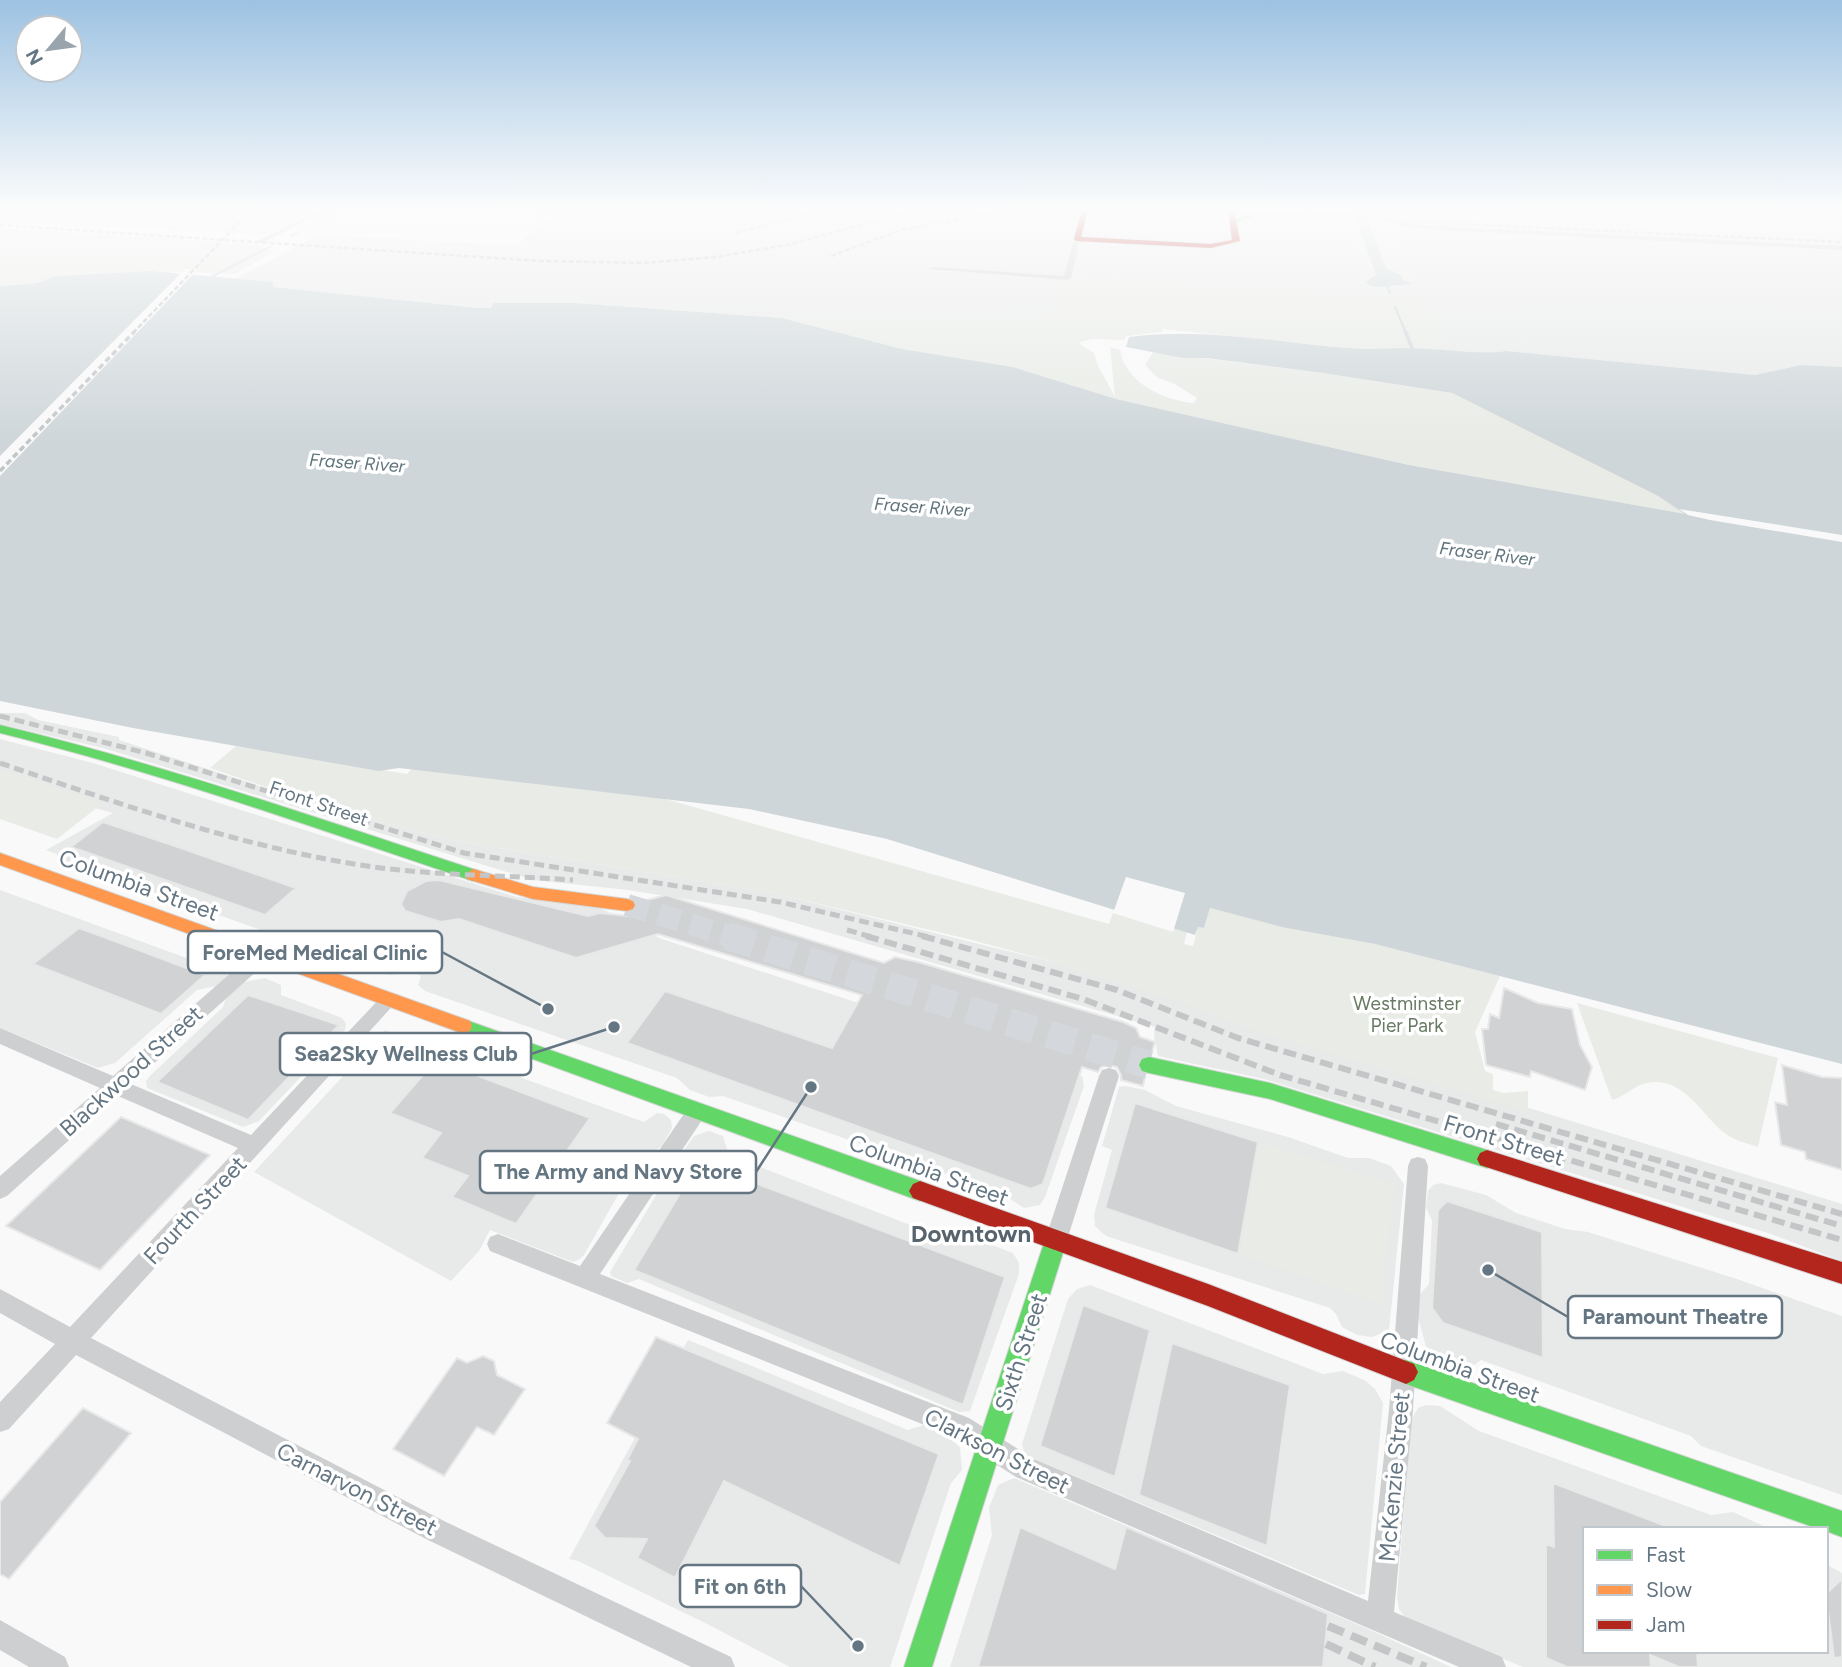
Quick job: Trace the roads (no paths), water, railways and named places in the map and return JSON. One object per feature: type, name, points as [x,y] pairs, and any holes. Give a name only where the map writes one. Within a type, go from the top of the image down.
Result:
[{"type":"street","name":"Front Street","points":[[0,729],[70,746],[280,811],[431,863],[520,889],[627,905]]},
{"type":"street","name":"Columbia Street","points":[[0,859],[1208,1295],[1402,1371],[1842,1524]]},
{"type":"street","name":"Blackwood Street","points":[[0,1189],[263,954]]},
{"type":"street","name":"Fourth Street","points":[[0,1420],[389,1000]]},
{"type":"street","points":[[0,1036],[255,1146]]},
{"type":"street","name":"Front Street","points":[[1149,1065],[1270,1091],[1761,1245],[1842,1273]]},
{"type":"street","name":"Sixth Street","points":[[918,1667],[1109,1076]]},
{"type":"street","points":[[585,1277],[696,1111]]},
{"type":"street","name":"McKenzie Street","points":[[1380,1620],[1418,1166]]},
{"type":"street","name":"Clarkson Street","points":[[498,1244],[585,1277],[676,1317],[960,1427],[1025,1468],[1492,1667]]},
{"type":"street","name":"Carnarvon Street","points":[[0,1300],[73,1341],[438,1531],[721,1667]]},
{"type":"street","points":[[0,1634],[55,1667]]},
{"type":"water","name":"Fraser River","points":[[0,288],[281,288],[478,308],[491,308],[494,303],[575,303],[782,318],[902,349],[1013,367],[1116,399],[1409,465],[1685,514],[1658,496],[1452,393],[1323,373],[1206,358],[1183,358],[1126,347],[1129,337],[1156,334],[1238,336],[1347,348],[1506,351],[1755,375],[1801,365],[1842,367],[1842,1064],[1375,944],[1282,927],[1210,908],[1204,928],[1198,927],[1195,935],[887,839],[749,809],[399,768],[379,771],[133,728],[0,701]]},
{"type":"waterway","points":[[1388,288],[1390,293]]},
{"type":"waterway","points":[[1395,307],[1406,333]]},
{"type":"waterway","points":[[1405,331],[1412,348]]},
{"type":"tunnel","points":[[627,905],[733,937]]},
{"type":"tunnel","points":[[727,936],[1149,1065]]},
{"type":"railway","points":[[133,333],[176,288]]},
{"type":"railway","points":[[0,471],[135,331]]},
{"type":"railway","points":[[0,716],[146,753],[464,853],[780,902],[929,937]]},
{"type":"railway","points":[[0,763],[181,823],[320,858],[418,872],[573,880]]},
{"type":"railway","points":[[847,930],[872,937]]},
{"type":"railway","points":[[866,936],[1083,999],[1280,1075],[1842,1240]]},
{"type":"railway","points":[[922,936],[1117,990],[1238,1038],[1842,1214]]},
{"type":"railway","points":[[1496,1124],[1842,1226]]},
{"type":"railway","points":[[1328,1626],[1426,1667]]},
{"type":"railway","points":[[1326,1644],[1375,1667]]},
{"type":"place","name":"ForeMed Medical Clinic","points":[[548,1009]]},
{"type":"place","name":"Sea2Sky Wellness Club","points":[[614,1027]]},
{"type":"place","name":"The Army and Navy Store","points":[[811,1087]]},
{"type":"place","name":"Paramount Theatre","points":[[1488,1270]]},
{"type":"place","name":"Fit on 6th","points":[[858,1646]]},
{"type":"district","name":"Downtown","points":[[971,1234]]},
{"type":"park label","name":"Westminster Pier Park","points":[[1407,1014]]}]
